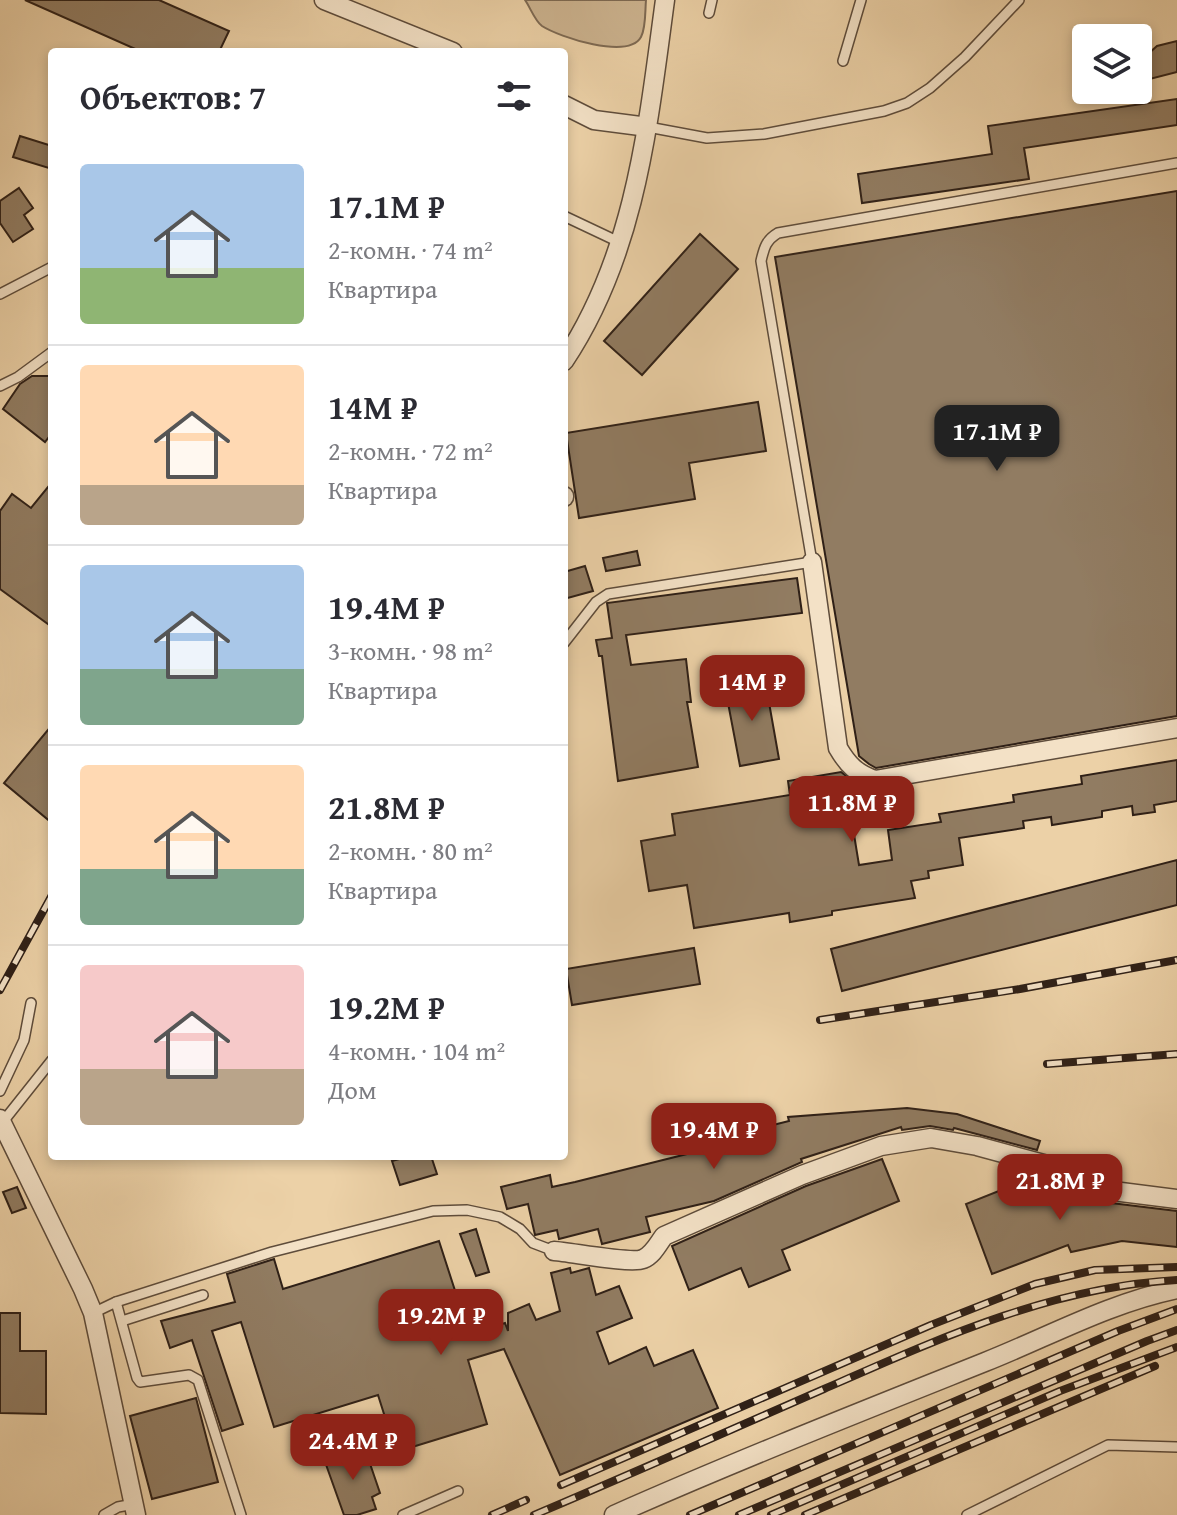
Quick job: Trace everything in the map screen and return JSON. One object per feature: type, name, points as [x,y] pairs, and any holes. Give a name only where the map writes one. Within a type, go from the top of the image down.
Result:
[{"type":"street","points":[[324,0],[443,48]]},
{"type":"street","points":[[568,355],[605,288],[632,208],[648,127],[665,0]]},
{"type":"street","points":[[568,107],[594,120],[648,127]]},
{"type":"street","points":[[812,562],[838,748],[848,765],[863,776],[875,780],[1177,728]]},
{"type":"street","points":[[1,1121],[93,1313],[135,1509]]},
{"type":"street","points":[[554,1251],[639,1260],[653,1252],[664,1236],[802,1175],[881,1146],[931,1138],[977,1146],[1062,1169],[1113,1191],[1177,1199]]},
{"type":"street","points":[[614,1515],[727,1465],[1036,1342],[1120,1305],[1177,1289]]},
{"type":"lane","points":[[709,13],[712,0]]},
{"type":"lane","points":[[843,61],[861,0]]},
{"type":"lane","points":[[648,127],[707,138],[764,134],[895,107],[930,88],[965,57],[1019,0]]},
{"type":"lane","points":[[568,638],[596,602],[608,594],[812,562],[761,261],[764,246],[770,238],[778,233],[1177,163]]},
{"type":"lane","points":[[568,218],[619,242]]},
{"type":"lane","points":[[0,294],[48,269]]},
{"type":"lane","points":[[0,386],[48,355]]},
{"type":"lane","points":[[0,1091],[24,1040],[31,1003]]},
{"type":"lane","points":[[1,1121],[48,1065]]},
{"type":"lane","points":[[93,1313],[116,1302],[272,1252],[433,1211],[467,1210],[500,1217],[520,1229],[533,1243],[554,1251]]},
{"type":"lane","points":[[122,1321],[203,1295]]},
{"type":"lane","points":[[116,1302],[140,1382],[189,1375],[198,1380],[241,1515]]},
{"type":"lane","points":[[967,1515],[1108,1445],[1177,1447]]},
{"type":"lane","points":[[403,1515],[458,1491]]},
{"type":"lane","points":[[104,1515],[118,1507],[135,1509]]},
{"type":"shaded area","points":[[525,0],[646,0],[644,29],[634,44],[608,47],[593,44],[563,36],[542,26]]},
{"type":"building","points":[[25,0],[159,0],[229,31],[221,48],[133,48]]},
{"type":"building","points":[[1177,41],[1177,72],[1152,78],[1152,50],[1157,46]]},
{"type":"building","points":[[1177,99],[1177,125],[1024,148],[1029,179],[862,203],[858,174],[992,154],[988,126]]},
{"type":"building","points":[[20,136],[48,145],[48,168],[13,157]]},
{"type":"building","points":[[19,188],[33,208],[24,215],[33,229],[13,242],[0,223],[0,201]]},
{"type":"building","points":[[1177,191],[1177,716],[876,768],[859,756],[775,257]]},
{"type":"building","points":[[700,234],[738,269],[642,375],[604,341]]},
{"type":"building","points":[[32,376],[48,376],[48,438],[45,442],[3,409],[20,384]]},
{"type":"building","points":[[758,402],[766,451],[689,463],[695,499],[579,518],[568,433]]},
{"type":"building","points":[[48,487],[48,624],[0,589],[0,511],[12,494],[31,508]]},
{"type":"building","points":[[637,551],[640,565],[606,571],[603,558]]},
{"type":"building","points":[[585,566],[593,591],[568,598],[568,571]]},
{"type":"building","points":[[797,578],[802,613],[626,635],[631,665],[686,659],[691,702],[687,702],[698,767],[618,781],[602,656],[599,656],[596,640],[612,638],[607,603]]},
{"type":"building","points":[[765,680],[779,759],[740,766],[725,687]]},
{"type":"building","points":[[48,730],[48,820],[4,783]]},
{"type":"building","points":[[1177,760],[1177,801],[1154,805],[1155,812],[1133,815],[1132,806],[1102,811],[1102,817],[1052,825],[1051,817],[1023,821],[1024,828],[959,838],[963,865],[928,871],[929,878],[911,881],[915,898],[832,911],[832,915],[790,922],[789,913],[694,928],[687,885],[649,891],[641,841],[675,835],[672,814],[790,795],[788,781],[841,772],[862,788],[864,802],[849,804],[859,865],[892,860],[888,830],[941,822],[939,814],[1014,802],[1013,795],[1082,784],[1081,776]]},
{"type":"building","points":[[1177,860],[1177,905],[842,991],[831,949]]},
{"type":"building","points":[[694,948],[700,984],[572,1005],[568,969]]},
{"type":"building","points":[[907,1108],[957,1114],[1040,1141],[1037,1150],[954,1128],[930,1126],[902,1130],[901,1127],[801,1159],[802,1162],[714,1201],[646,1217],[650,1232],[602,1244],[598,1229],[559,1239],[557,1230],[535,1235],[528,1204],[507,1209],[501,1187],[550,1175],[552,1187],[575,1182],[735,1142],[733,1135],[789,1121],[788,1117]]},
{"type":"building","points":[[882,1159],[899,1201],[782,1250],[790,1270],[749,1287],[741,1268],[689,1290],[672,1246],[806,1186]]},
{"type":"building","points":[[432,1160],[437,1174],[400,1185],[392,1161]]},
{"type":"building","points":[[1039,1175],[1111,1203],[1177,1211],[1177,1247],[1122,1241],[1071,1252],[1068,1245],[992,1274],[966,1204]]},
{"type":"building","points":[[17,1187],[26,1208],[12,1213],[3,1192]]},
{"type":"building","points":[[476,1229],[489,1272],[476,1276],[460,1234]]},
{"type":"building","points":[[439,1241],[469,1334],[505,1323],[508,1331],[508,1313],[529,1304],[536,1320],[560,1311],[551,1273],[570,1268],[571,1273],[589,1268],[596,1295],[619,1286],[632,1318],[597,1332],[609,1364],[646,1347],[654,1366],[693,1350],[718,1408],[560,1475],[504,1349],[468,1360],[487,1424],[396,1452],[378,1395],[274,1427],[241,1322],[212,1331],[243,1424],[222,1431],[192,1340],[170,1348],[161,1321],[235,1302],[227,1274],[274,1259],[283,1289]]},
{"type":"building","points":[[0,1313],[20,1313],[20,1351],[46,1351],[46,1414],[0,1413]]},
{"type":"building","points":[[196,1398],[218,1482],[152,1499],[130,1416]]},
{"type":"building","points":[[352,1450],[354,1456],[366,1452],[380,1493],[372,1497],[376,1509],[344,1515],[324,1459]]},
{"type":"railway","points":[[0,990],[48,902]]},
{"type":"railway","points":[[820,1020],[1020,989],[1177,960]]},
{"type":"railway","points":[[1047,1064],[1177,1054]]},
{"type":"railway","points":[[561,1485],[931,1325],[1035,1284],[1095,1270],[1177,1267]]},
{"type":"railway","points":[[534,1515],[910,1352],[996,1318],[1085,1293],[1177,1280]]},
{"type":"railway","points":[[690,1515],[1118,1331],[1177,1309]]},
{"type":"railway","points":[[739,1515],[1177,1330]]},
{"type":"railway","points":[[771,1515],[1060,1391],[1177,1347]]},
{"type":"railway","points":[[805,1515],[1155,1366]]},
{"type":"railway","points":[[492,1515],[526,1500]]}]
